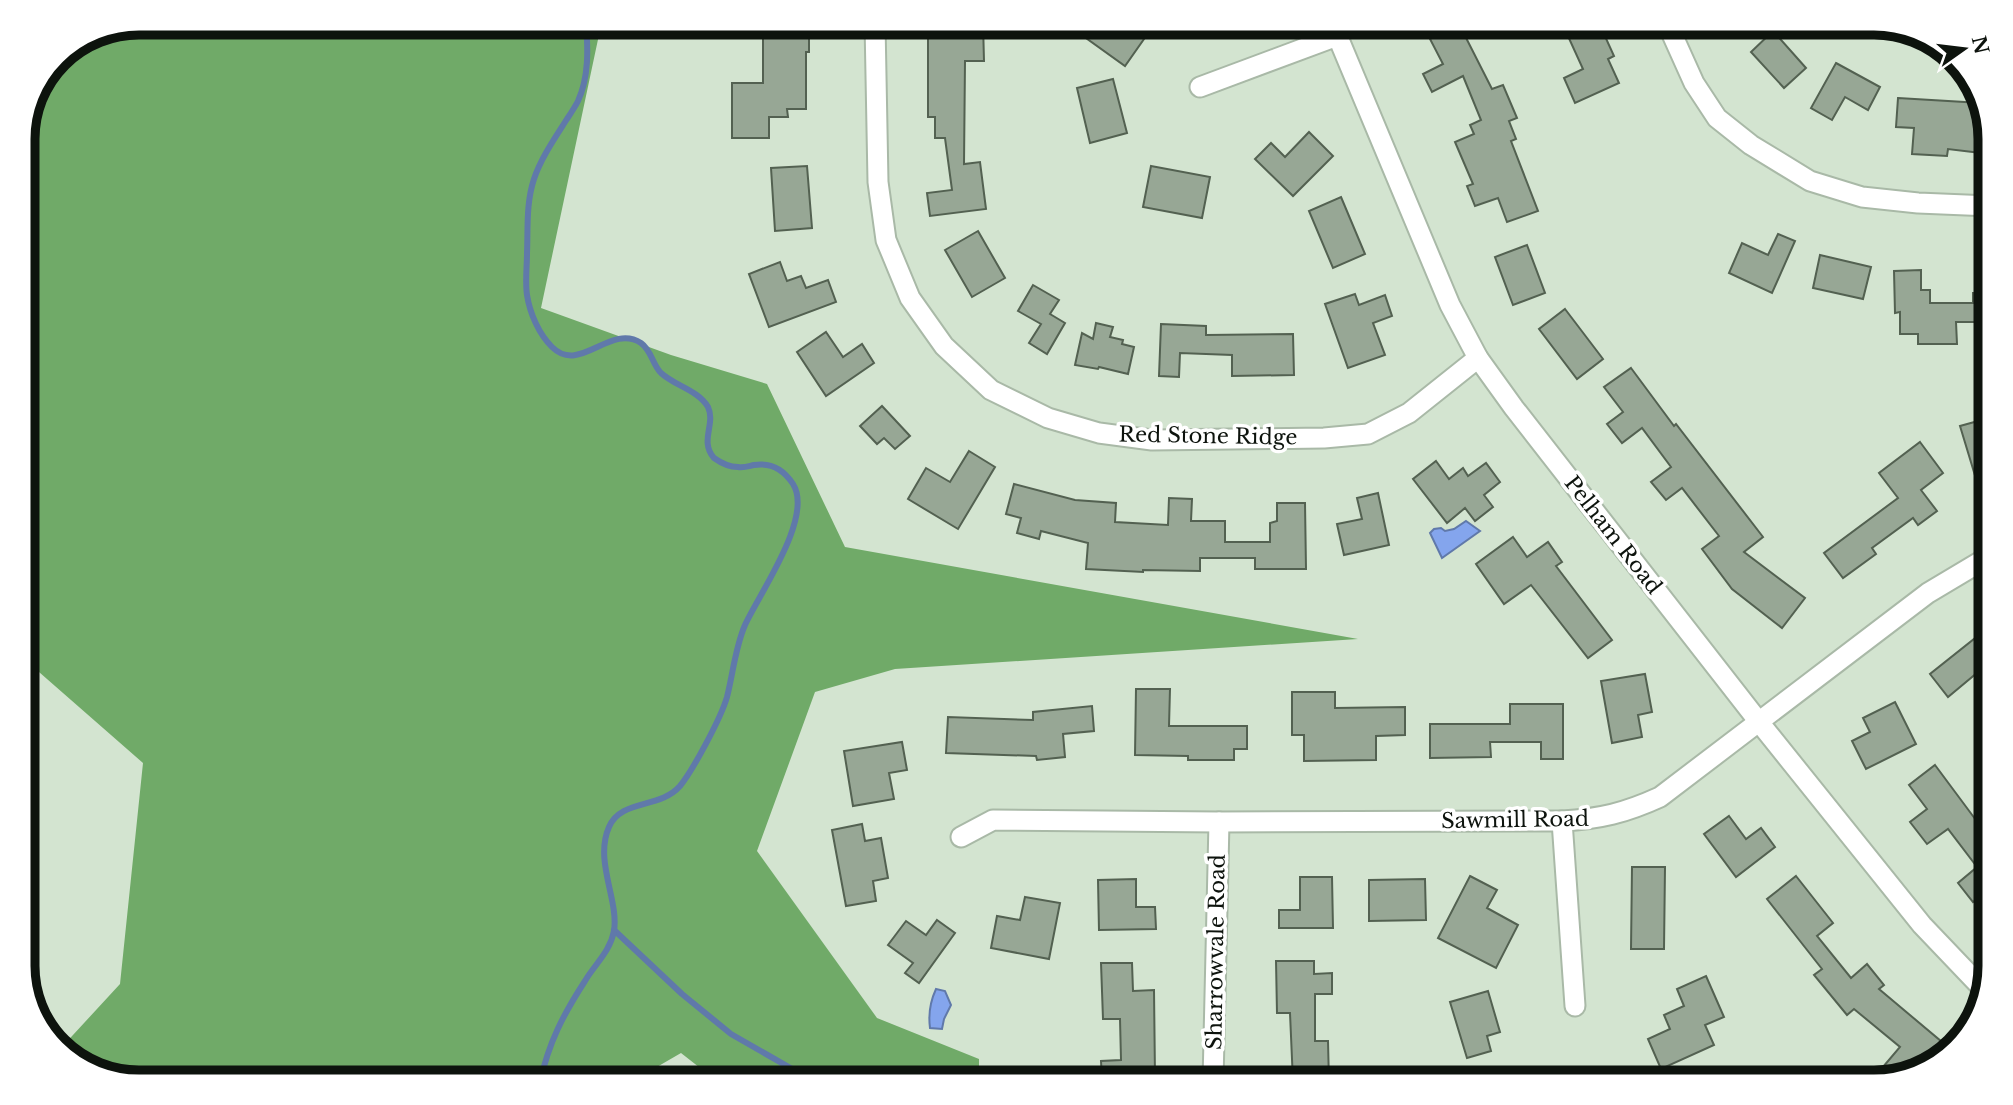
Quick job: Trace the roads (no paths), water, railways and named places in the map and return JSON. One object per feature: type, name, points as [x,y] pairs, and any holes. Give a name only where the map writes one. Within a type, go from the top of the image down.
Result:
[{"type":"street","name":"Red Stone Ridge","points":[[875,35],[877,182],[886,240],[910,298],[944,346],[991,390],[1048,418],[1099,433],[1153,440],[1324,438],[1368,434],[1409,413],[1478,358]]},
{"type":"street","points":[[1200,87],[1320,35]]},
{"type":"street","name":"Pelham Road","points":[[1337,35],[1450,305],[1478,358],[1759,722],[1922,925],[1977,982]]},
{"type":"street","points":[[1672,35],[1694,83],[1717,118],[1751,145],[1810,181],[1862,197],[1918,204],[1978,206]]},
{"type":"street","name":"Sawmill Road","points":[[961,837],[993,820],[1562,821],[1593,819],[1631,810],[1660,797],[1928,593],[1978,563]]},
{"type":"street","points":[[1562,821],[1575,1006]]},
{"type":"street","name":"Sharrowvale Road","points":[[1213,1070],[1219,822]]},
{"type":"water","points":[[1466,521],[1480,531],[1442,558],[1430,533],[1434,529],[1454,529]]},
{"type":"water","points":[[936,989],[945,991],[951,1005],[942,1029],[930,1028],[930,1008]]},
{"type":"waterway","points":[[543,1070],[563,1017],[606,952],[614,931],[615,919],[604,853],[609,827],[622,812],[672,793],[686,778],[699,756],[724,706],[745,625],[791,535],[798,498],[793,484],[777,468],[760,464],[735,467],[714,458],[708,445],[708,407],[698,396],[661,373],[641,343],[618,339],[584,353],[563,354],[547,342],[536,323],[528,302],[526,285],[530,197],[540,163],[582,92],[587,63],[587,35]]},
{"type":"waterway","points":[[614,930],[682,994],[731,1034],[794,1070]]}]
